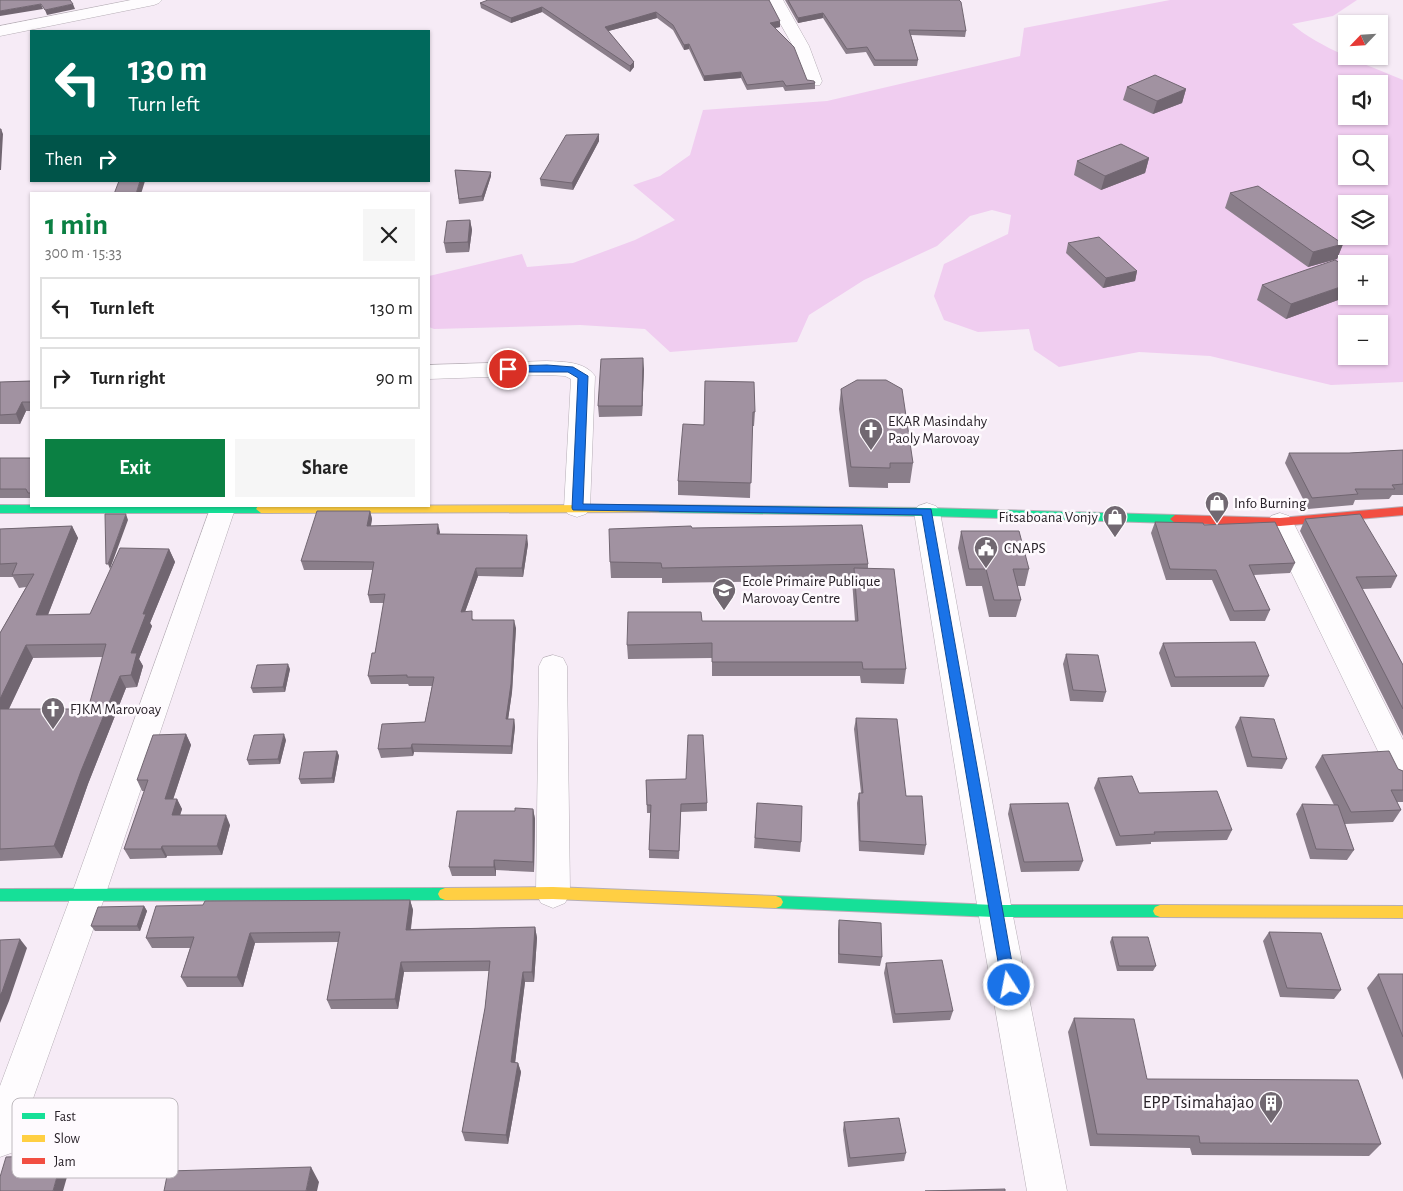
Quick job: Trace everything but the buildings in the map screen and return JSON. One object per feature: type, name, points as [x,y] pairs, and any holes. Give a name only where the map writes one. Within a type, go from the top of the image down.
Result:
[{"type":"street","points":[[0,32],[154,0]]},
{"type":"street","points":[[775,0],[802,46],[814,81]]},
{"type":"street","points":[[430,372],[547,368],[570,369],[583,376],[577,508]]},
{"type":"street","points":[[15,1098],[88,896],[223,508]]},
{"type":"street","points":[[0,509],[577,508],[927,512],[1280,522],[1403,511]]},
{"type":"street","points":[[927,512],[995,911],[1048,1191]]},
{"type":"street","points":[[1280,522],[1403,771]]},
{"type":"street","points":[[553,893],[554,666]]},
{"type":"street","points":[[0,895],[553,893],[995,911],[1403,912]]},
{"type":"street","points":[[0,1138],[12,1105]]},
{"type":"shaded area","points":[[1170,0],[1357,0],[1333,16],[1292,24],[1315,40],[1338,52],[1338,65],[1367,65],[1403,80],[1403,382],[1331,385],[1210,356],[1139,352],[1059,367],[1034,350],[1029,329],[978,332],[944,320],[934,296],[944,264],[1008,234],[1011,215],[992,210],[970,216],[937,246],[864,280],[809,315],[797,342],[670,352],[645,329],[580,325],[434,329],[430,327],[430,276],[522,254],[527,267],[573,263],[635,240],[675,220],[633,185],[660,176],[690,155],[703,110],[827,101],[1020,56],[1024,28]]},
{"type":"traffic: fast","points":[[0,509],[261,509]]},
{"type":"traffic: fast","points":[[655,509],[927,512],[1175,519]]},
{"type":"traffic: fast","points":[[0,895],[445,894]]},
{"type":"traffic: fast","points":[[776,902],[995,911],[1160,911]]},
{"type":"traffic: slow","points":[[261,509],[655,509]]},
{"type":"traffic: slow","points":[[445,894],[553,893],[776,902]]},
{"type":"traffic: slow","points":[[1160,911],[1403,912]]},
{"type":"traffic: jam","points":[[1175,519],[1280,522],[1403,511]]},
{"type":"place","name":"EKAR Masindahy Paoly Marovoay","points":[[871,451]]},
{"type":"place","name":"Info Burning","points":[[1217,524]]},
{"type":"place","name":"Fitsaboana Vonjy","points":[[1115,538]]},
{"type":"place","name":"CNAPS","points":[[986,569]]},
{"type":"place","name":"Ecole Primaire Publique Marovoay Centre","points":[[724,611]]},
{"type":"place","name":"FJKM Marovoay","points":[[53,730]]},
{"type":"place","name":"EPP Tsimahajao","points":[[1271,1124]]},
{"type":"route","points":[[508,369],[570,369],[583,376],[577,508],[927,512],[1009,985]]}]
